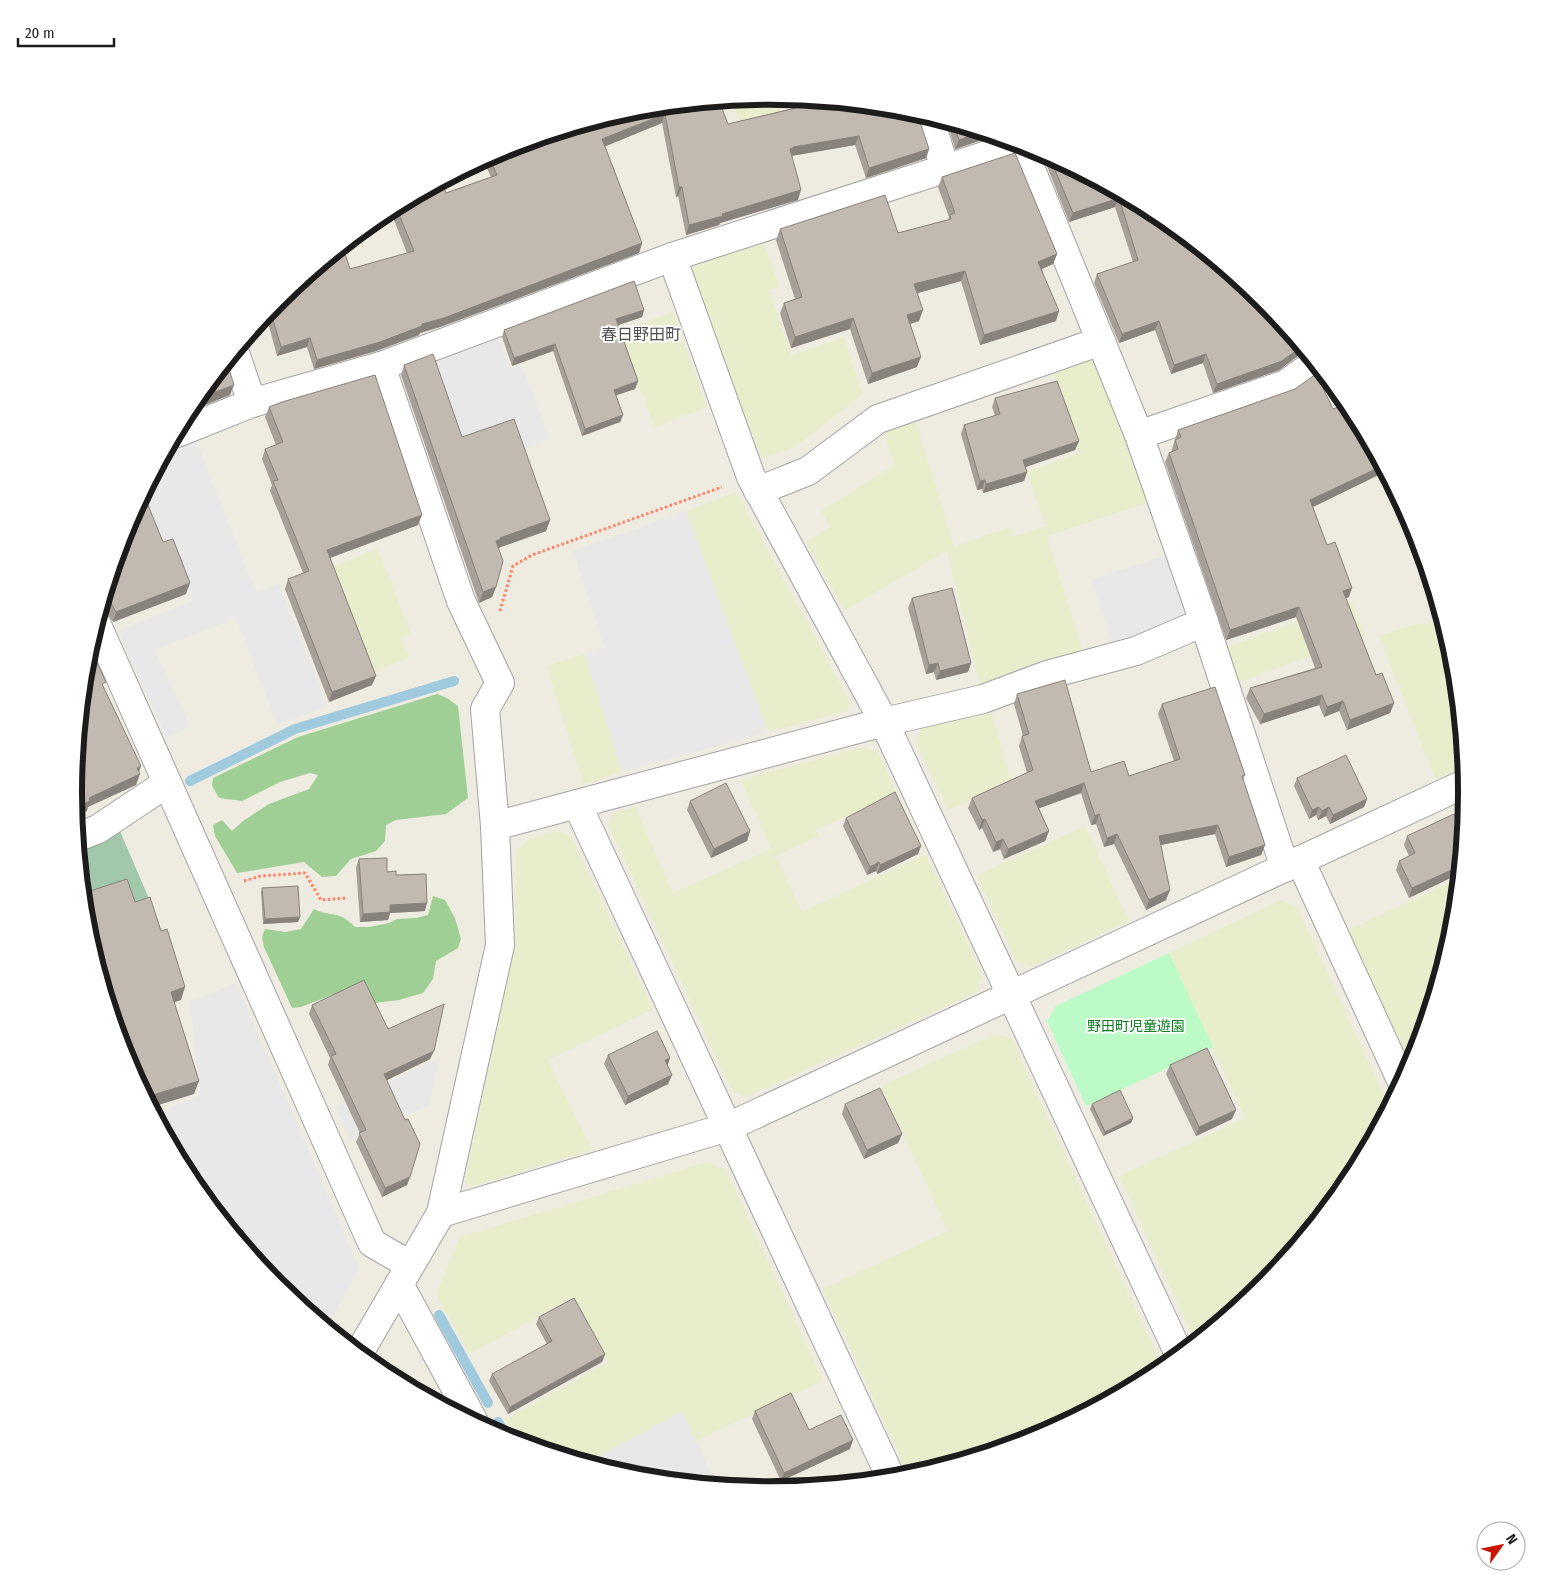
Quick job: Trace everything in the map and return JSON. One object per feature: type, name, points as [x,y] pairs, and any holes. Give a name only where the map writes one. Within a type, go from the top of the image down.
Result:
[{"type":"street","points":[[931,124],[945,169]]},
{"type":"street","points":[[187,429],[252,403],[381,366],[672,257],[1009,148]]},
{"type":"street","points":[[1025,154],[1139,435],[1204,622],[1292,864],[1398,1074]]},
{"type":"street","points":[[672,257],[755,484],[884,722],[1176,1348]]},
{"type":"street","points":[[755,484],[808,471],[878,419],[1101,341]]},
{"type":"street","points":[[237,359],[252,403]]},
{"type":"street","points":[[362,1346],[441,1213],[500,945],[495,826],[485,709],[500,683],[461,602],[381,366]]},
{"type":"street","points":[[1139,435],[1286,384],[1310,367]]},
{"type":"street","points":[[495,826],[884,722],[983,699],[1047,675],[1136,651],[1204,622]]},
{"type":"street","points":[[101,635],[372,1244],[405,1275],[470,1412]]},
{"type":"street","points":[[84,835],[98,829],[167,783]]},
{"type":"street","points":[[441,1213],[728,1127],[1458,787]]},
{"type":"street","points":[[577,804],[888,1471]]},
{"type":"path","points":[[500,612],[513,566],[532,555],[755,484]]},
{"type":"path","points":[[214,889],[261,876],[305,873],[321,900],[347,898]]},
{"type":"green space","points":[[781,105],[782,110],[741,123],[734,106]]},
{"type":"green space","points":[[763,240],[779,287],[769,290],[791,355],[844,337],[863,394],[795,447],[762,459],[691,276],[695,263]]},
{"type":"green space","points":[[673,312],[707,407],[654,427],[620,331]]},
{"type":"green space","points":[[1090,357],[1099,363],[1152,501],[1047,536],[1084,656],[981,688],[947,551],[845,610],[806,542],[831,526],[821,511],[895,465],[883,430],[915,418],[954,547],[1010,527],[1014,537],[1046,526],[1027,472],[1080,453],[1052,370]]},
{"type":"green space","points":[[736,492],[850,702],[847,711],[768,732],[686,511]]},
{"type":"green space","points":[[378,549],[411,634],[401,638],[409,658],[370,673],[329,568]]},
{"type":"green space","points":[[1351,601],[1365,636],[1235,684],[1222,649]]},
{"type":"green space","points":[[1437,623],[1453,703],[1457,769],[1435,778],[1379,636],[1415,624]]},
{"type":"green space","points":[[585,654],[622,772],[583,784],[547,666]]},
{"type":"green space","points":[[437,694],[458,706],[468,798],[446,814],[396,820],[386,825],[385,841],[376,851],[351,859],[336,876],[322,877],[304,862],[237,873],[215,836],[213,825],[222,820],[232,831],[243,821],[269,804],[309,789],[318,775],[310,773],[280,782],[242,801],[219,798],[212,786],[213,778],[298,737]]},
{"type":"green space","points":[[991,711],[1011,782],[949,810],[916,742],[922,728]]},
{"type":"green space","points":[[863,747],[878,752],[897,793],[816,830],[819,836],[776,856],[802,912],[926,854],[982,976],[977,992],[746,1097],[732,1091],[609,826],[613,813],[635,807],[673,893],[771,849],[741,780]]},
{"type":"green space","points":[[1085,826],[1129,921],[1032,966],[1016,961],[977,875]]},
{"type":"green space","points":[[119,829],[150,901],[131,907],[91,900],[85,844]]},
{"type":"green space","points":[[559,831],[571,837],[653,1009],[548,1060],[592,1150],[473,1186],[465,1182],[515,942],[516,851],[530,838]]},
{"type":"green space","points":[[1453,881],[1435,971],[1422,1014],[1404,1059],[1344,932]]},
{"type":"green space","points":[[433,896],[445,900],[455,918],[461,939],[458,948],[436,961],[433,979],[423,993],[399,1000],[375,1003],[350,988],[301,1007],[292,1008],[264,947],[262,937],[265,929],[285,932],[301,929],[314,909],[344,918],[355,927],[369,927],[389,923],[397,919],[416,918],[428,915]]},
{"type":"green space","points":[[1281,900],[1297,907],[1386,1100],[1343,1175],[1288,1247],[1224,1310],[1193,1336],[1119,1176],[1245,1118],[1169,953]]},
{"type":"green space","name":"野田町児童遊園","points":[[1169,953],[1213,1047],[1086,1106],[1047,1021],[1056,1006]]},
{"type":"green space","points":[[995,1034],[1011,1038],[1159,1360],[1114,1389],[1034,1429],[949,1458],[905,1468],[823,1289],[948,1231],[881,1086]]},
{"type":"green space","points":[[708,1162],[726,1170],[823,1381],[696,1441],[682,1411],[595,1459],[513,1431],[506,1419],[608,1362],[572,1298],[470,1354],[436,1294],[460,1237]]},
{"type":"shaded area","points":[[497,336],[509,369],[522,365],[549,439],[520,450],[460,443],[430,360]]},
{"type":"shaded area","points":[[195,438],[256,593],[279,584],[327,706],[278,725],[236,618],[155,650],[190,727],[167,738],[118,631],[193,601],[171,545],[159,550],[143,511],[177,445]]},
{"type":"shaded area","points":[[686,511],[768,732],[622,772],[585,654],[605,648],[573,551]]},
{"type":"shaded area","points":[[1171,554],[1190,610],[1184,621],[1114,648],[1092,579]]},
{"type":"shaded area","points":[[236,983],[359,1268],[330,1321],[284,1279],[253,1247],[198,1175],[161,1112],[200,1095],[190,1002]]},
{"type":"shaded area","points":[[439,1058],[429,1105],[351,1141],[335,1107]]},
{"type":"shaded area","points":[[682,1411],[713,1479],[636,1468],[595,1459]]},
{"type":"building","points":[[795,106],[815,106],[860,111],[920,121],[929,149],[869,168],[859,136],[793,147],[790,149],[801,190],[722,214],[723,216],[689,225],[682,187],[679,187],[665,114],[602,139],[642,243],[444,318],[422,324],[422,326],[380,342],[317,360],[310,338],[281,347],[273,319],[317,276],[345,253],[350,269],[414,251],[399,214],[444,188],[446,193],[497,175],[492,164],[592,128],[636,118],[681,111],[721,107],[728,124],[796,108]]},
{"type":"building","points":[[956,130],[972,135],[959,140]]},
{"type":"building","points":[[1015,153],[1057,254],[1038,262],[1059,311],[984,335],[965,271],[914,284],[923,310],[907,315],[921,357],[872,373],[853,318],[795,337],[784,303],[802,297],[780,229],[885,195],[898,233],[951,219],[950,215],[955,213],[942,177]]},
{"type":"building","points":[[1053,166],[1117,199],[1073,213]]},
{"type":"building","points":[[1120,201],[1153,221],[1189,247],[1224,276],[1257,307],[1297,350],[1282,361],[1217,384],[1206,354],[1174,365],[1159,321],[1122,334],[1097,274],[1138,260]]},
{"type":"building","points":[[634,281],[644,310],[616,319],[638,381],[614,390],[623,415],[585,429],[555,344],[514,358],[504,330]]},
{"type":"building","points":[[433,354],[462,437],[514,419],[550,520],[496,541],[503,561],[496,587],[483,592],[404,365]]},
{"type":"building","points":[[229,369],[234,385],[210,394]]},
{"type":"building","points":[[1316,374],[1333,409],[1340,407],[1377,468],[1310,500],[1327,545],[1335,542],[1352,588],[1343,591],[1376,675],[1382,673],[1394,703],[1350,720],[1343,701],[1327,707],[1322,695],[1264,714],[1250,688],[1322,667],[1299,607],[1230,630],[1169,453],[1178,449],[1175,440],[1181,437],[1178,430],[1295,389]]},
{"type":"building","points":[[375,375],[422,515],[327,550],[376,676],[332,692],[288,579],[309,571],[273,481],[278,480],[265,449],[283,442],[269,407]]},
{"type":"building","points":[[1057,381],[1079,441],[1023,460],[1027,472],[986,484],[985,480],[980,481],[964,425],[1000,414],[995,398]]},
{"type":"building","points":[[147,503],[163,542],[173,539],[190,583],[116,612],[110,602],[119,572]]},
{"type":"building","points":[[952,588],[971,663],[940,671],[938,663],[929,665],[912,598]]},
{"type":"building","points":[[96,660],[106,682],[102,684],[141,766],[137,768],[140,774],[89,798],[90,801],[83,804],[82,793],[88,703]]},
{"type":"building","points":[[1065,680],[1091,772],[1124,761],[1129,776],[1180,759],[1162,704],[1215,687],[1245,775],[1242,776],[1265,845],[1229,857],[1218,825],[1159,836],[1170,890],[1149,900],[1117,834],[1107,838],[1099,814],[1095,816],[1084,783],[1035,801],[1049,831],[1008,849],[1003,839],[996,842],[985,819],[982,820],[972,798],[1033,770],[1022,736],[1029,734],[1017,694]]},
{"type":"building","points":[[1346,755],[1367,799],[1333,815],[1329,807],[1322,811],[1319,807],[1312,810],[1297,778]]},
{"type":"building","points":[[726,783],[750,831],[714,849],[690,801]]},
{"type":"building","points":[[895,792],[921,846],[880,865],[879,862],[870,867],[846,818]]},
{"type":"building","points":[[1454,814],[1457,821],[1454,869],[1412,888],[1399,861],[1415,853],[1407,836]]},
{"type":"building","points":[[387,858],[387,872],[396,871],[396,875],[426,874],[427,903],[390,905],[390,912],[363,914],[359,859]]},
{"type":"building","points":[[127,879],[135,902],[150,897],[161,931],[167,929],[185,987],[171,992],[199,1081],[152,1095],[119,1014],[106,971],[89,891]]},
{"type":"building","points":[[298,886],[300,917],[265,919],[262,888]]},
{"type":"building","points":[[364,980],[388,1029],[444,1004],[434,1051],[384,1074],[405,1120],[408,1119],[420,1144],[410,1177],[385,1188],[359,1133],[366,1130],[331,1056],[336,1054],[312,1005]]},
{"type":"building","points":[[657,1031],[670,1058],[665,1060],[672,1075],[628,1096],[608,1055]]},
{"type":"building","points":[[1207,1048],[1236,1110],[1199,1127],[1170,1065]]},
{"type":"building","points":[[880,1088],[902,1134],[867,1150],[845,1104]]},
{"type":"building","points":[[1120,1090],[1133,1118],[1105,1132],[1092,1104]]},
{"type":"building","points":[[574,1298],[605,1354],[510,1407],[492,1374],[552,1341],[539,1317]]},
{"type":"building","points":[[791,1393],[809,1430],[841,1415],[853,1440],[784,1473],[755,1411]]},
{"type":"waterway","points":[[190,781],[295,729],[454,681]]},
{"type":"waterway","points":[[439,1315],[488,1403]]},
{"type":"waterway","points":[[498,1422],[500,1426]]},
{"type":"district","name":"春日野田町","points":[[641,334]]}]
